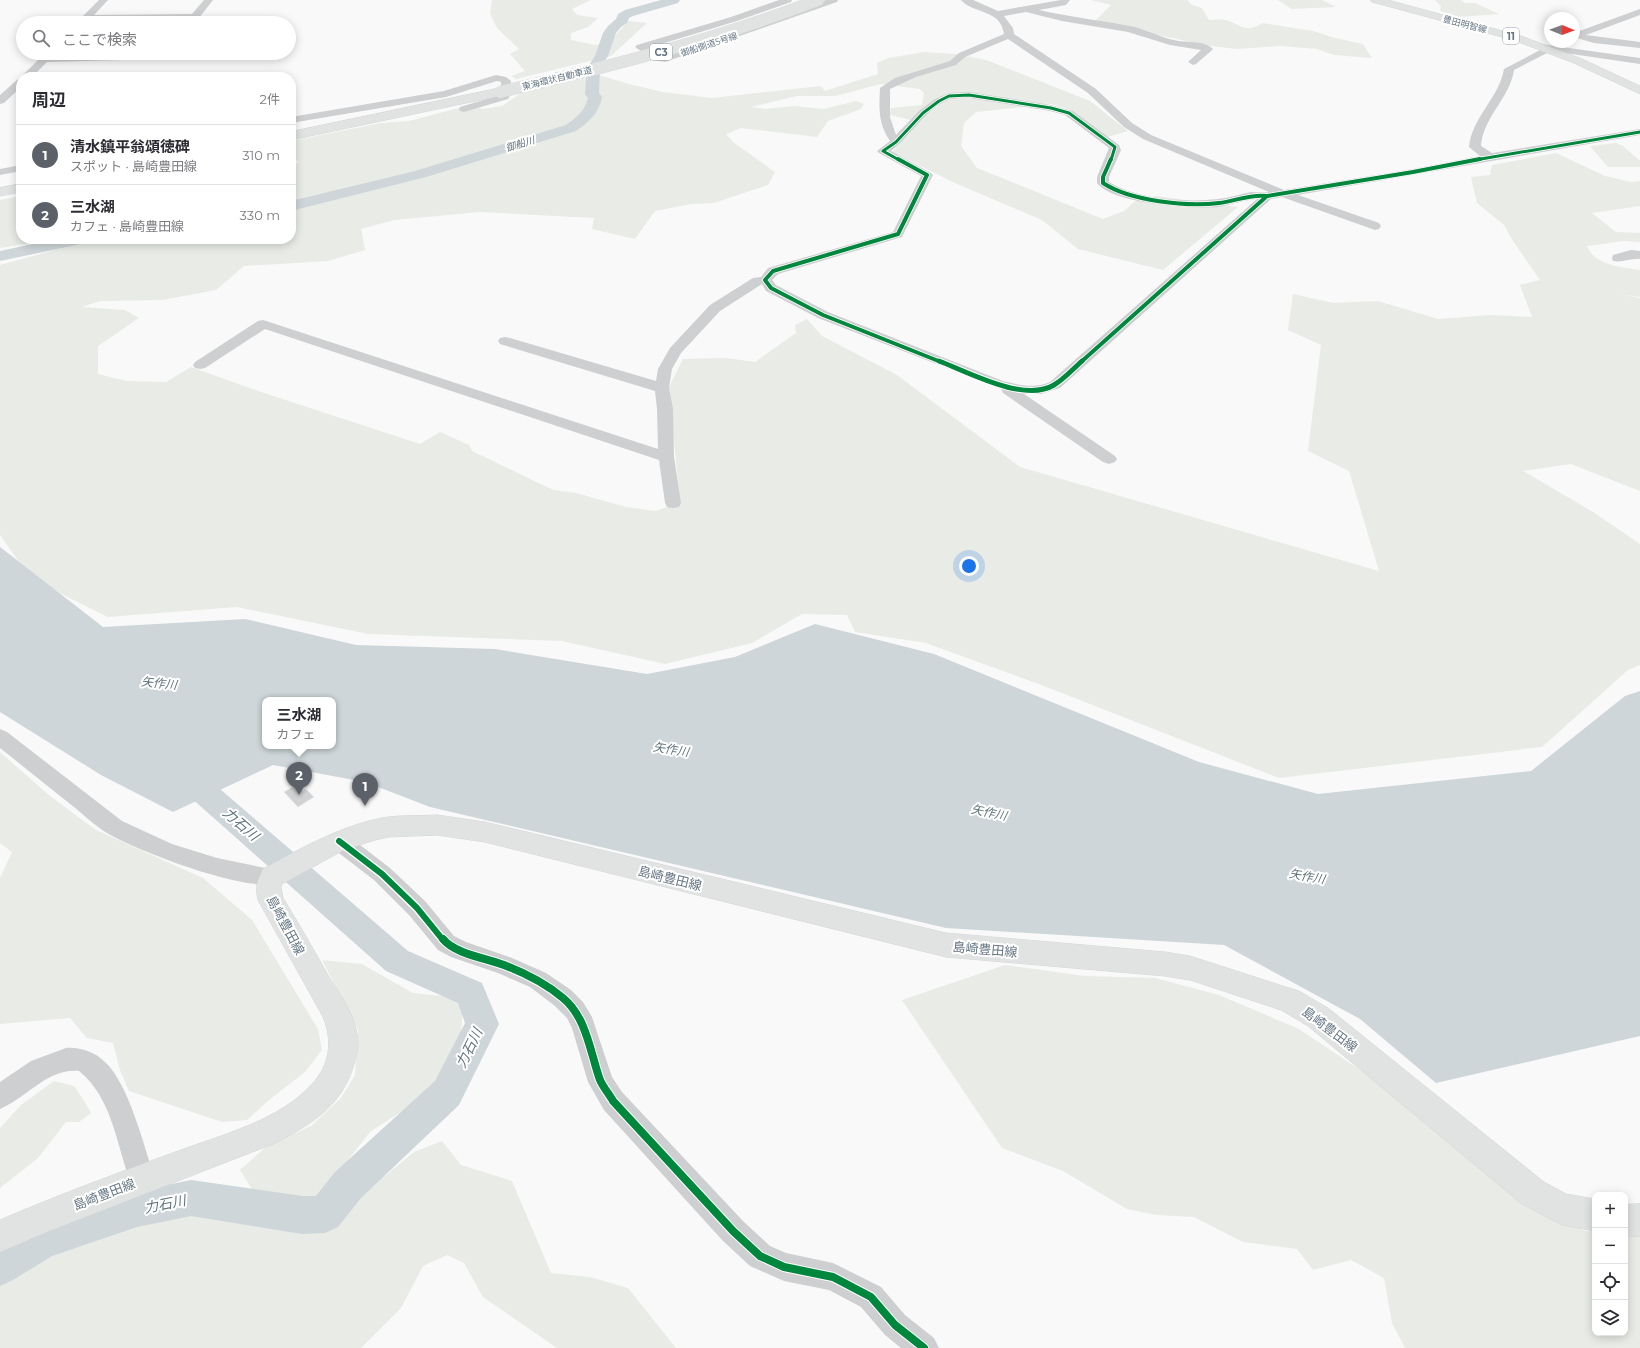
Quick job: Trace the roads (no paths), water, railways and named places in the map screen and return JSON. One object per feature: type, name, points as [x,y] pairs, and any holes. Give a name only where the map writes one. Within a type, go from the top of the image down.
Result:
[{"type":"main road","name":"東海環状自動車道","points":[[296,129],[498,90],[671,43],[747,20],[802,0]]},
{"type":"main road","name":"東海環状自動車道","points":[[296,135],[583,72],[677,47],[755,23],[818,0]]},
{"type":"main road","name":"豊田明智線","points":[[1376,0],[1544,45]]},
{"type":"main road","name":"豊田明智線","points":[[1552,48],[1640,90]]},
{"type":"main road","points":[[0,186],[16,183]]},
{"type":"main road","points":[[0,192],[16,189]]},
{"type":"main road","name":"島崎豊田線","points":[[0,1236],[39,1219],[262,1134],[285,1123],[306,1110],[322,1096],[334,1080],[341,1062],[344,1045],[342,1030],[335,1012],[268,894],[268,887],[272,877],[336,842],[390,827],[437,825],[485,832],[946,945],[1165,964],[1190,968],[1289,1000],[1318,1017],[1533,1193],[1562,1209],[1592,1214]]},
{"type":"main road","points":[[1628,1221],[1640,1220]]},
{"type":"street","points":[[89,16],[104,0]]},
{"type":"street","points":[[195,16],[209,0]]},
{"type":"street","name":"御船側道5号線","points":[[788,0],[734,19],[640,47],[657,58],[665,59],[834,0]]},
{"type":"street","points":[[965,0],[997,14],[1006,22],[1009,29],[1009,35]]},
{"type":"street","points":[[997,14],[1029,10],[1062,3],[1066,0]]},
{"type":"street","points":[[1029,10],[1062,18],[1130,29],[1173,43],[1198,46],[1208,49],[1193,62]]},
{"type":"street","points":[[1580,34],[1639,13]]},
{"type":"street","points":[[734,19],[754,29]]},
{"type":"street","points":[[1604,26],[1618,31],[1626,43]]},
{"type":"street","points":[[1009,35],[1092,91],[1128,125],[1147,137],[1282,193],[1374,226]]},
{"type":"street","points":[[896,142],[888,133],[884,121],[885,88],[912,75],[953,63],[962,55],[1009,35]]},
{"type":"street","points":[[1580,37],[1640,45]]},
{"type":"street","points":[[1490,157],[1475,147],[1475,142],[1483,122],[1506,84],[1509,69],[1545,48]]},
{"type":"street","points":[[1560,48],[1640,61]]},
{"type":"street","points":[[31,72],[44,60]]},
{"type":"street","points":[[296,119],[446,94],[496,78],[502,78],[506,81],[506,94],[504,97],[464,108]]},
{"type":"street","points":[[0,102],[16,87]]},
{"type":"street","points":[[673,503],[666,457],[665,409],[662,388],[665,369],[675,351],[716,308],[758,281],[765,280],[773,271],[898,234],[927,176],[883,151],[896,142],[923,113],[939,101],[949,96],[969,95],[1051,108],[1069,113],[1115,147],[1102,183],[1108,188],[1172,203],[1218,203],[1258,194],[1267,196],[1640,132]]},
{"type":"street","points":[[1091,129],[1128,125]]},
{"type":"street","points":[[1628,133],[1640,140]]},
{"type":"street","points":[[0,172],[16,169]]},
{"type":"street","points":[[765,280],[771,288],[823,315],[998,384],[1035,391],[1046,390],[1055,385],[1267,196]]},
{"type":"street","points":[[1618,258],[1630,254],[1640,255]]},
{"type":"street","points":[[200,365],[263,324],[666,457]]},
{"type":"street","points":[[505,341],[662,388]]},
{"type":"street","points":[[998,384],[1109,459]]},
{"type":"street","points":[[0,737],[114,827],[166,851],[217,867],[247,874],[272,877]]},
{"type":"street","points":[[336,842],[382,874],[418,908],[446,944],[459,950],[504,965],[538,980],[567,1002],[575,1010],[584,1025],[601,1082],[613,1101],[733,1231],[760,1256],[784,1267],[833,1277],[871,1298],[895,1325],[924,1348]]},
{"type":"street","points":[[0,1097],[51,1064],[66,1060],[78,1059],[88,1063],[103,1078],[116,1102],[142,1180]]},
{"type":"water","name":"矢作川","points":[[0,547],[103,627],[245,619],[356,645],[495,649],[647,674],[735,657],[815,624],[934,654],[1199,762],[1318,794],[1531,771],[1625,696],[1640,691],[1640,1036],[1436,1083],[1360,1019],[1224,945],[946,928],[430,807],[365,782],[273,765],[173,812],[101,775],[0,712]]},
{"type":"waterway","name":"御船川","points":[[296,205],[420,174],[571,128],[583,119],[592,107],[595,97],[592,94],[593,69],[604,50],[609,33],[612,29],[623,20],[622,17],[629,13],[674,0]]},
{"type":"waterway","name":"御船川","points":[[0,256],[56,244]]},
{"type":"waterway","name":"力石川","points":[[0,1267],[42,1240],[137,1209],[191,1198],[302,1215],[325,1214],[348,1185],[447,1093],[482,1024],[471,993],[397,961],[181,772]]},
{"type":"place","name":"三水湖","points":[[299,795]]},
{"type":"place","name":"清水鎮平翁頌徳碑","points":[[365,806]]}]
